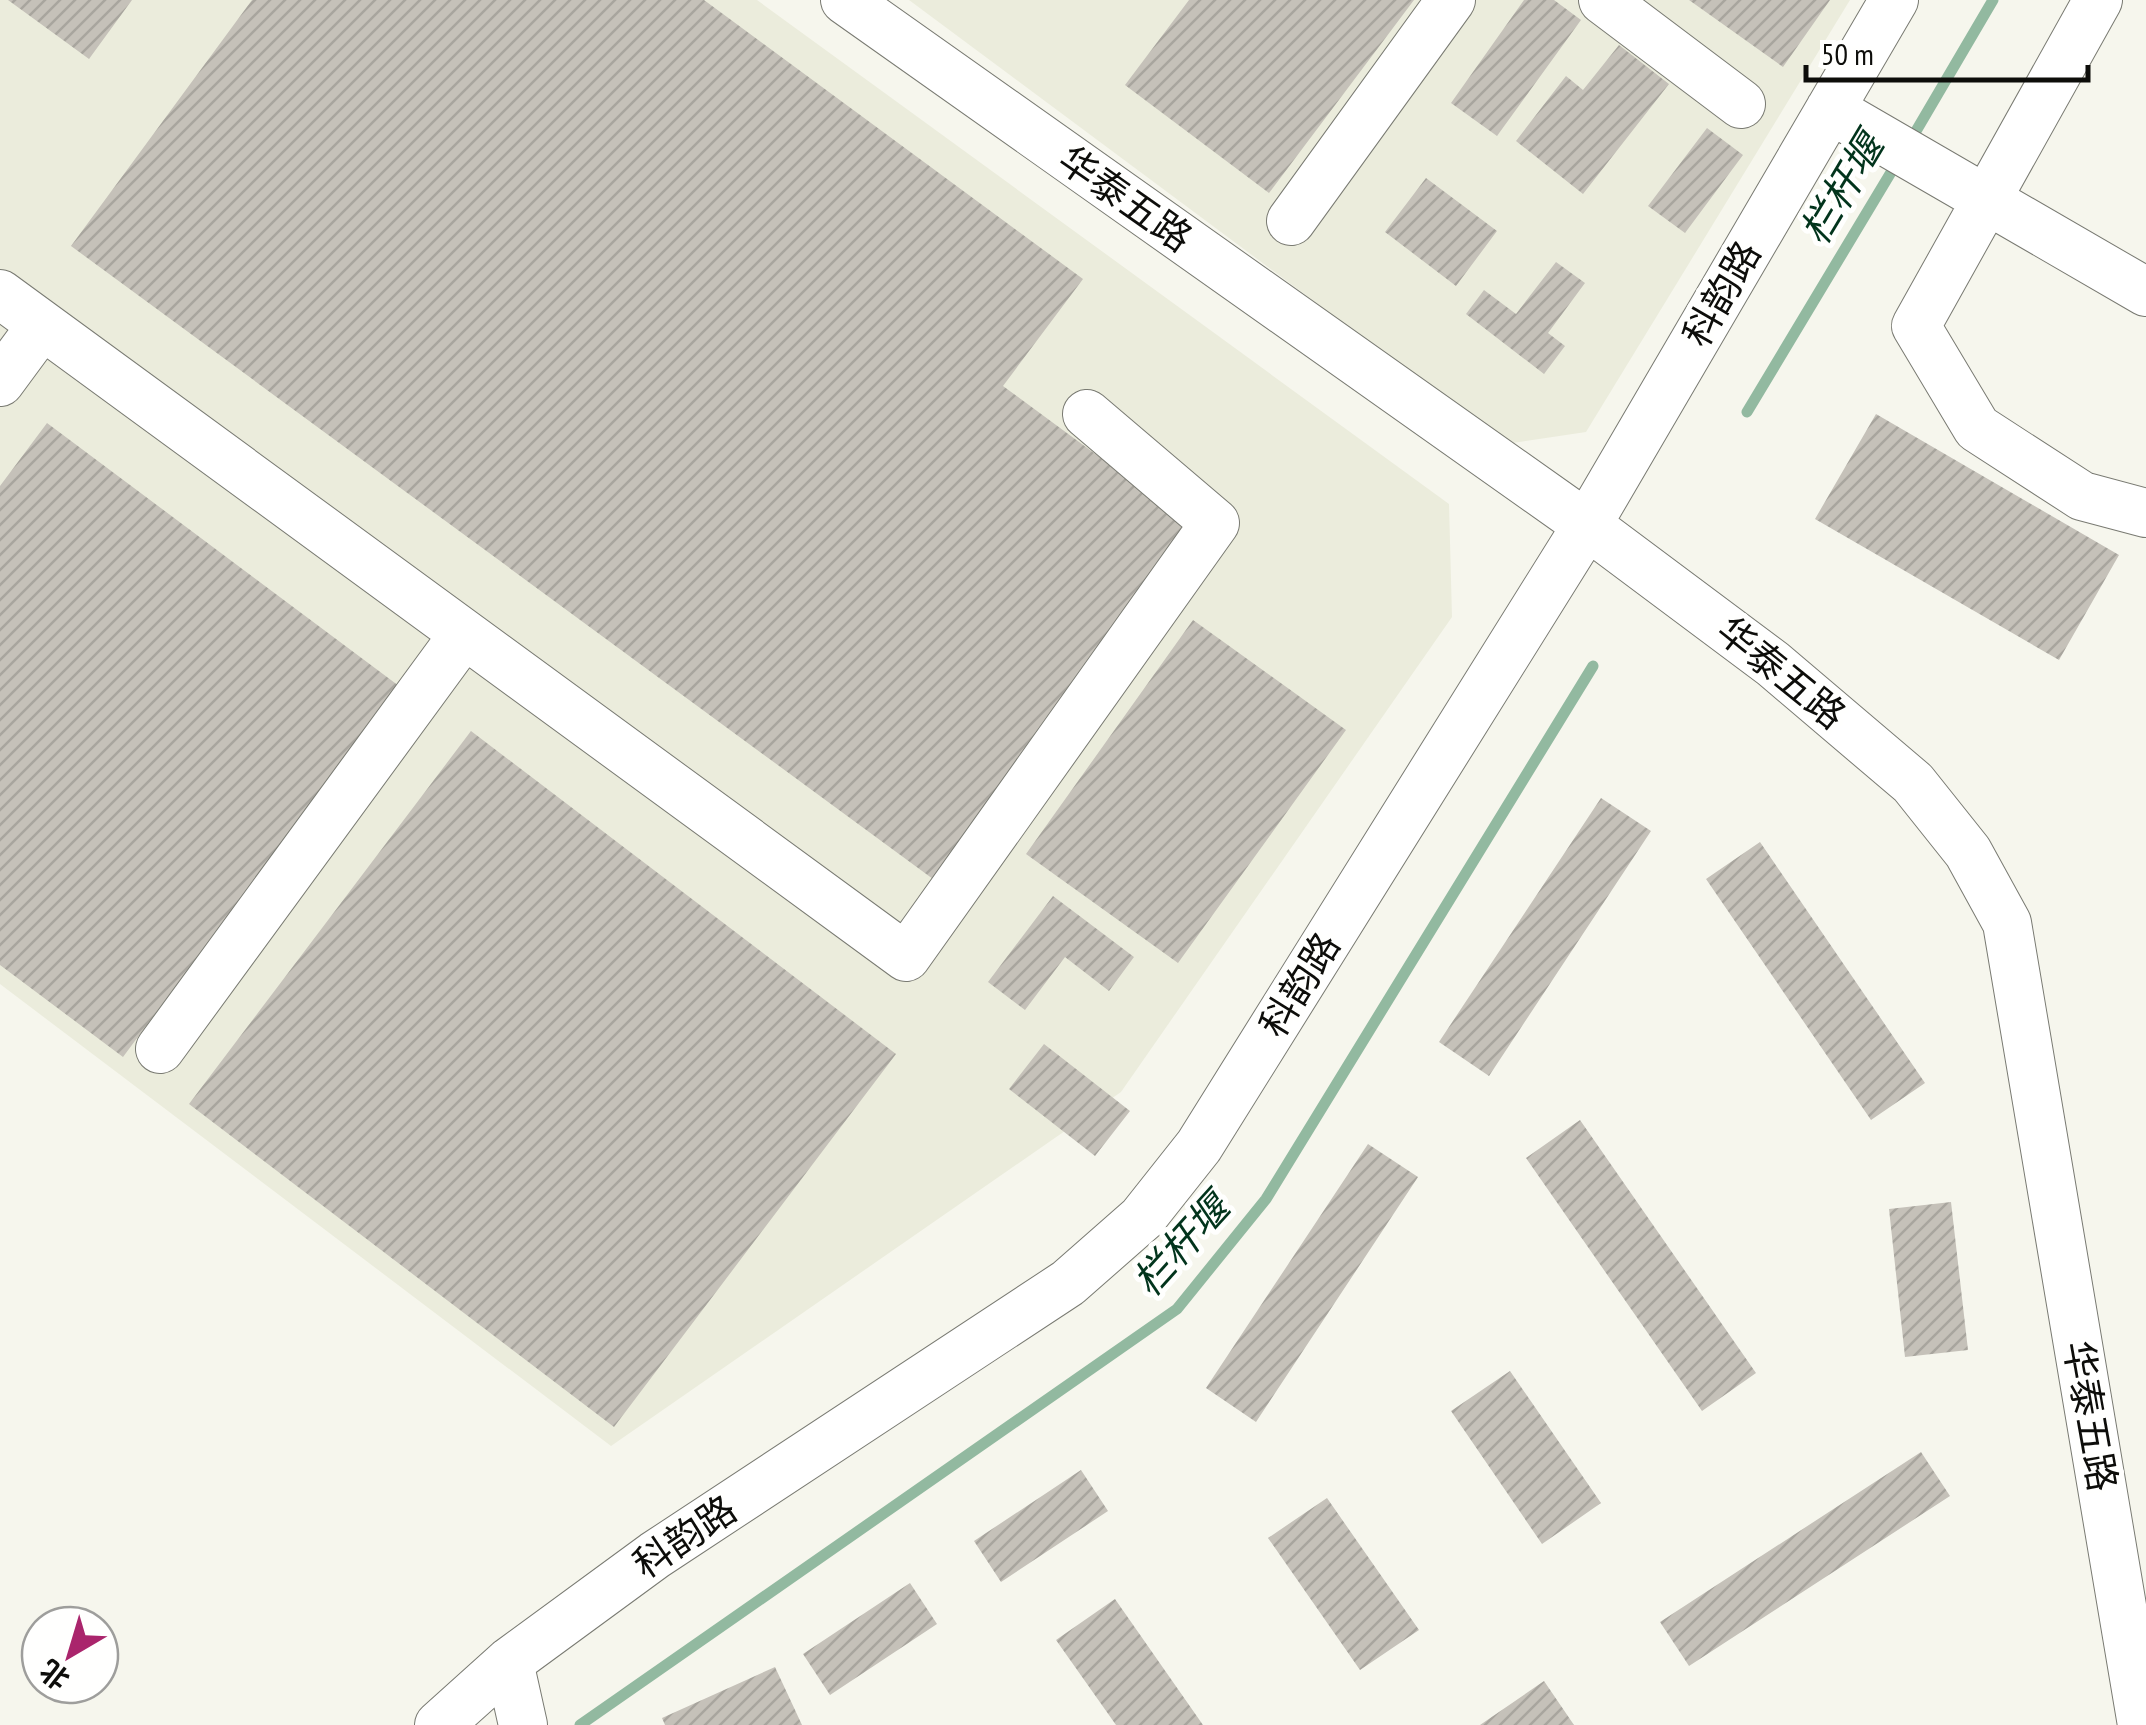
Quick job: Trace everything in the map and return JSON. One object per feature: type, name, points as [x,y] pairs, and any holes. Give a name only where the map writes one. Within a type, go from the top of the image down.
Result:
[{"type":"street","name":"华泰五路","points":[[844,0],[1587,525],[1774,664],[1913,783],[1968,852],[2007,923],[2142,1725]]},
{"type":"street","points":[[1290,220],[1450,0]]},
{"type":"street","points":[[1603,0],[1740,104]]},
{"type":"street","name":"科韵路","points":[[440,1725],[516,1697],[655,1555],[1068,1282],[1142,1218],[1199,1146],[1587,525],[1894,0]]},
{"type":"street","points":[[2098,0],[1916,326],[1977,428],[2082,496],[2146,513]]},
{"type":"street","points":[[1830,109],[2146,292]]},
{"type":"street","points":[[0,294],[906,957],[1215,524],[1087,414]]},
{"type":"street","points":[[0,382],[42,325]]},
{"type":"street","points":[[160,1050],[464,634]]},
{"type":"shaded area","points":[[0,0],[757,0],[1449,504],[1452,617],[1121,1092],[611,1446],[0,984]]},
{"type":"shaded area","points":[[909,0],[1850,0],[1586,432],[1506,444]]},
{"type":"building","points":[[8,0],[132,0],[89,59]]},
{"type":"building","points":[[252,0],[704,0],[1083,279],[1003,386],[1193,526],[933,879],[71,246]]},
{"type":"building","points":[[1189,0],[1414,0],[1269,193],[1125,85]]},
{"type":"building","points":[[1524,0],[1554,0],[1581,20],[1497,136],[1451,103]]},
{"type":"building","points":[[1689,0],[1830,0],[1783,67]]},
{"type":"building","points":[[1619,45],[1669,84],[1583,194],[1516,141],[1566,76],[1583,90]]},
{"type":"building","points":[[1707,128],[1743,155],[1685,233],[1648,206]]},
{"type":"building","points":[[1426,178],[1497,231],[1456,286],[1385,232]]},
{"type":"building","points":[[1556,262],[1585,283],[1548,333],[1565,346],[1544,374],[1466,314],[1484,290],[1516,314]]},
{"type":"building","points":[[1876,414],[2119,555],[2059,660],[1815,519]]},
{"type":"building","points":[[47,423],[399,686],[123,1057],[0,965],[0,486]]},
{"type":"building","points":[[1193,620],[1346,730],[1178,963],[1026,854]]},
{"type":"building","points":[[471,731],[896,1054],[614,1427],[189,1104]]},
{"type":"building","points":[[1601,798],[1651,831],[1489,1076],[1439,1042]]},
{"type":"building","points":[[1760,842],[1925,1083],[1871,1120],[1706,879]]},
{"type":"building","points":[[1053,896],[1134,957],[1109,991],[1065,957],[1025,1010],[988,982]]},
{"type":"building","points":[[1044,1044],[1130,1111],[1095,1156],[1009,1089]]},
{"type":"building","points":[[1580,1120],[1756,1373],[1702,1411],[1526,1158]]},
{"type":"building","points":[[1368,1144],[1418,1177],[1256,1422],[1206,1388]]},
{"type":"building","points":[[1951,1202],[1968,1350],[1905,1357],[1889,1209]]},
{"type":"building","points":[[1510,1371],[1601,1503],[1542,1544],[1451,1411]]},
{"type":"building","points":[[1921,1452],[1950,1496],[1689,1666],[1660,1622]]},
{"type":"building","points":[[1081,1470],[1108,1511],[1001,1582],[974,1541]]},
{"type":"building","points":[[1327,1498],[1419,1630],[1360,1670],[1268,1538]]},
{"type":"building","points":[[910,1583],[937,1624],[830,1695],[803,1654]]},
{"type":"building","points":[[1115,1599],[1203,1725],[1116,1725],[1056,1640]]},
{"type":"building","points":[[775,1667],[802,1725],[665,1725],[662,1718]]},
{"type":"building","points":[[1544,1681],[1574,1725],[1480,1725]]},
{"type":"waterway","name":"栏杆堰","points":[[1909,143],[1993,0]]},
{"type":"waterway","name":"栏杆堰","points":[[1747,412],[1899,159]]},
{"type":"waterway","name":"栏杆堰","points":[[580,1725],[1177,1309],[1266,1199],[1593,666]]}]
